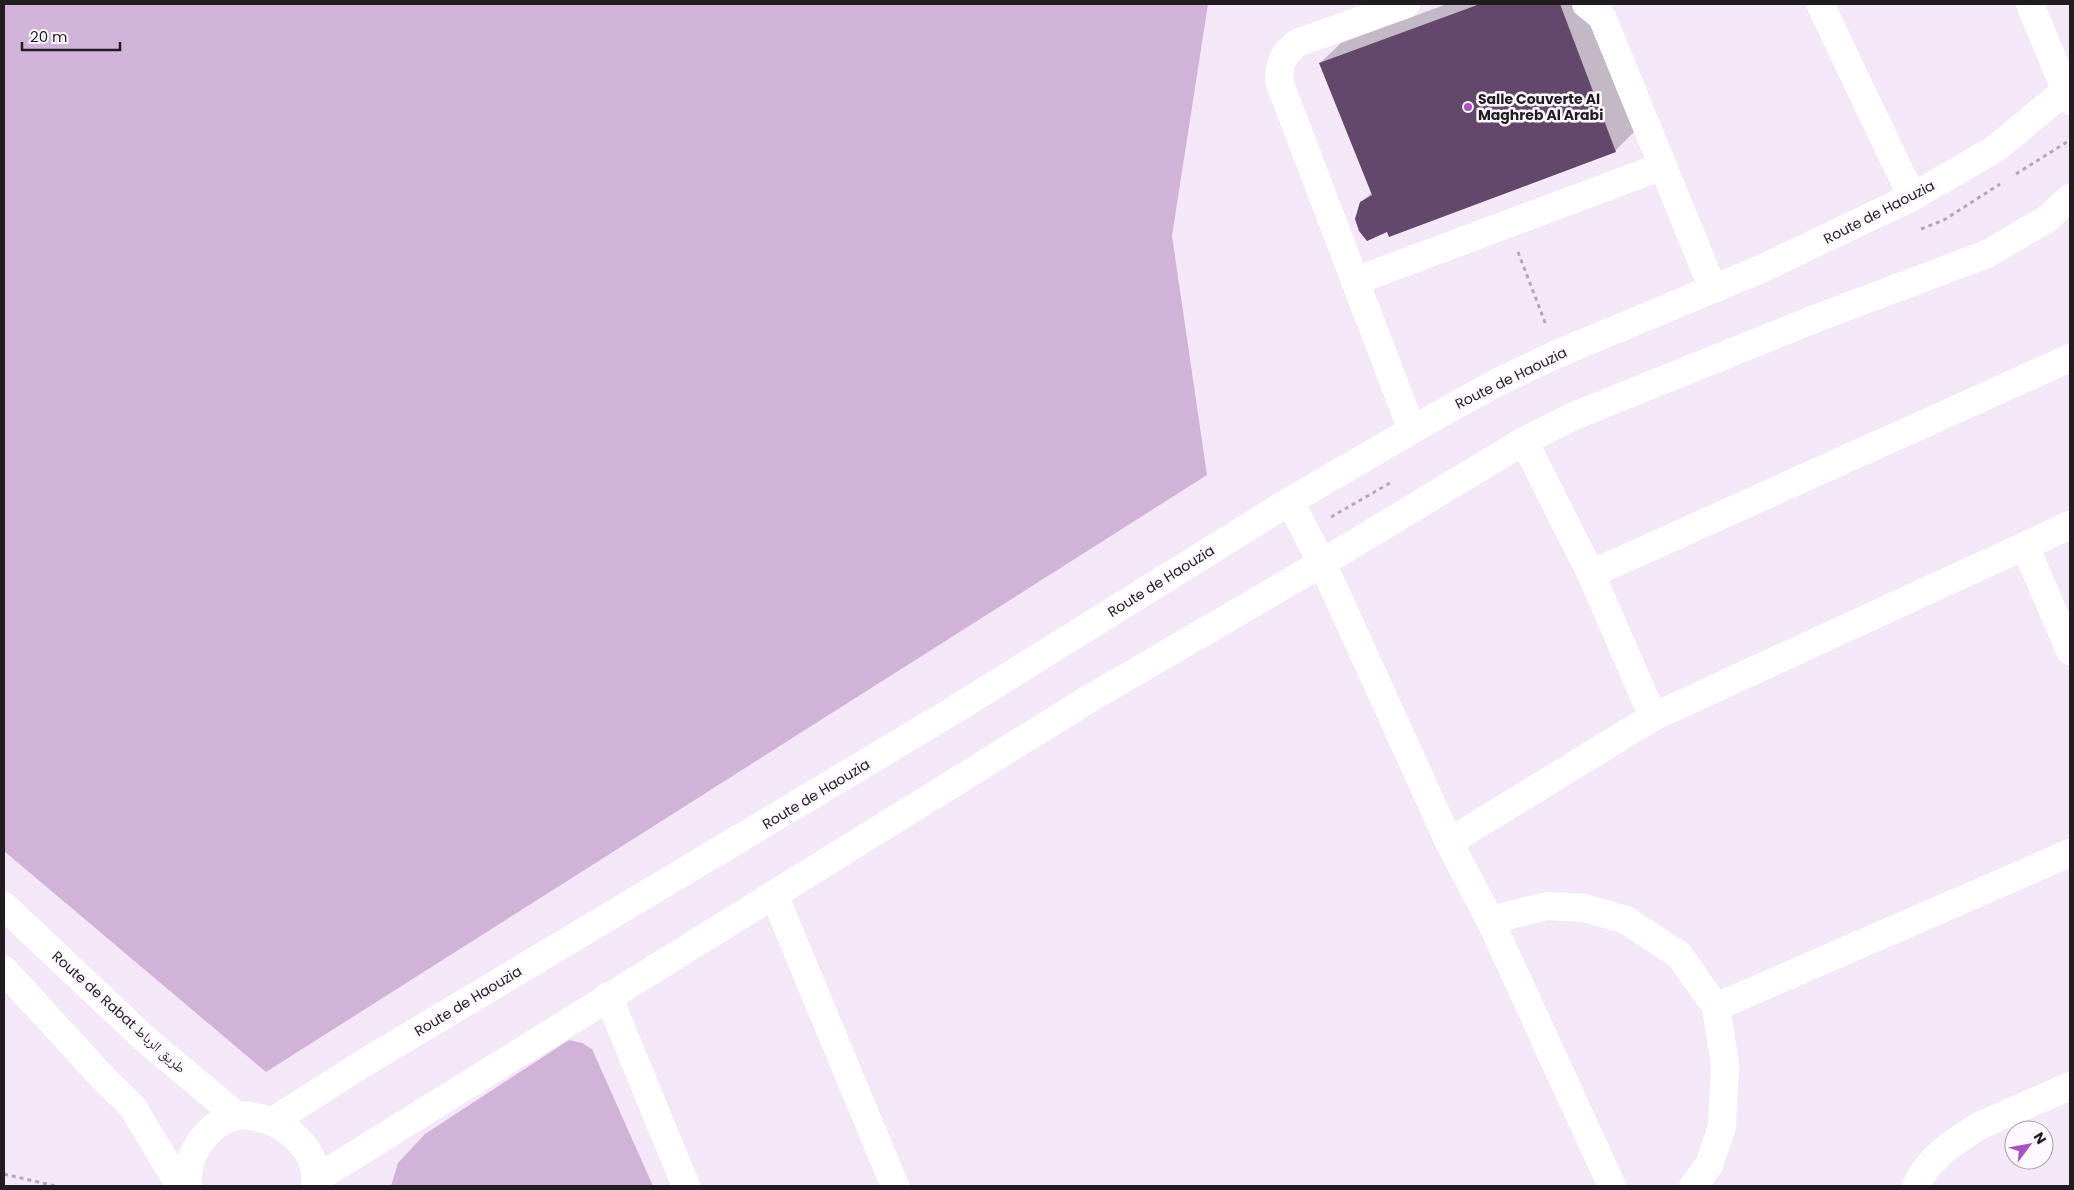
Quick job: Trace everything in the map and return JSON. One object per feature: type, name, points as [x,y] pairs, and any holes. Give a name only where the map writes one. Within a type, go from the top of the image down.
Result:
[{"type":"street","points":[[1406,4],[1297,43],[1288,50],[1278,72],[1280,84],[1412,430]]},
{"type":"street","points":[[1586,4],[1602,17],[1713,289]]},
{"type":"street","points":[[1820,4],[1912,198]]},
{"type":"street","points":[[2030,4],[2069,93]]},
{"type":"street","name":"Route de Haouzia","points":[[273,1121],[364,1063],[951,712],[1290,501],[1412,430],[1500,381],[1556,354],[1761,269],[1912,198],[1995,149],[2069,93]]},
{"type":"street","points":[[1355,281],[1663,166]]},
{"type":"street","points":[[188,1186],[186,1174],[195,1148],[212,1128],[237,1116],[249,1116],[273,1121],[294,1134],[310,1155],[316,1183],[608,996],[1089,700],[1322,564],[1524,442],[1574,416],[1817,318],[1987,254],[2047,219],[2070,198]]},
{"type":"street","points":[[1591,574],[2070,358]]},
{"type":"street","points":[[1524,442],[1591,574],[1653,716]]},
{"type":"street","points":[[1290,501],[1322,564],[1449,842],[1490,920],[1612,1186]]},
{"type":"street","points":[[1449,842],[1653,716],[2070,525]]},
{"type":"street","points":[[2025,546],[2070,651]]},
{"type":"street","points":[[1716,1007],[2070,853]]},
{"type":"street","points":[[774,895],[896,1186]]},
{"type":"street","name":"Route de Rabat طريق الرباط","points":[[4,906],[145,1039],[237,1116]]},
{"type":"street","points":[[1490,920],[1547,906],[1585,908],[1626,920],[1679,954],[1716,1007],[1726,1065],[1722,1127],[1709,1166],[1693,1186]]},
{"type":"street","points":[[4,970],[105,1080],[132,1106],[180,1186]]},
{"type":"street","points":[[608,996],[686,1186]]},
{"type":"street","points":[[1916,1186],[1932,1161],[1966,1134],[1979,1126],[2070,1086]]},
{"type":"path","points":[[1508,224],[1556,354]]},
{"type":"path","points":[[4,1174],[55,1186]]},
{"type":"shaded area","points":[[4,4],[1208,4],[1172,236],[1207,475],[266,1072],[4,851]]},
{"type":"shaded area","points":[[569,1040],[582,1043],[592,1049],[653,1186],[391,1186],[398,1163],[425,1134]]},
{"type":"building","name":"Salle Couverte Al Maghreb Al Arabi","points":[[1480,4],[1560,4],[1616,152],[1389,237],[1387,232],[1367,241],[1359,231],[1355,219],[1360,202],[1372,195],[1319,63]]},
{"type":"place","name":"Salle Couverte Al Maghreb Al Arabi","points":[[1468,107]]}]
